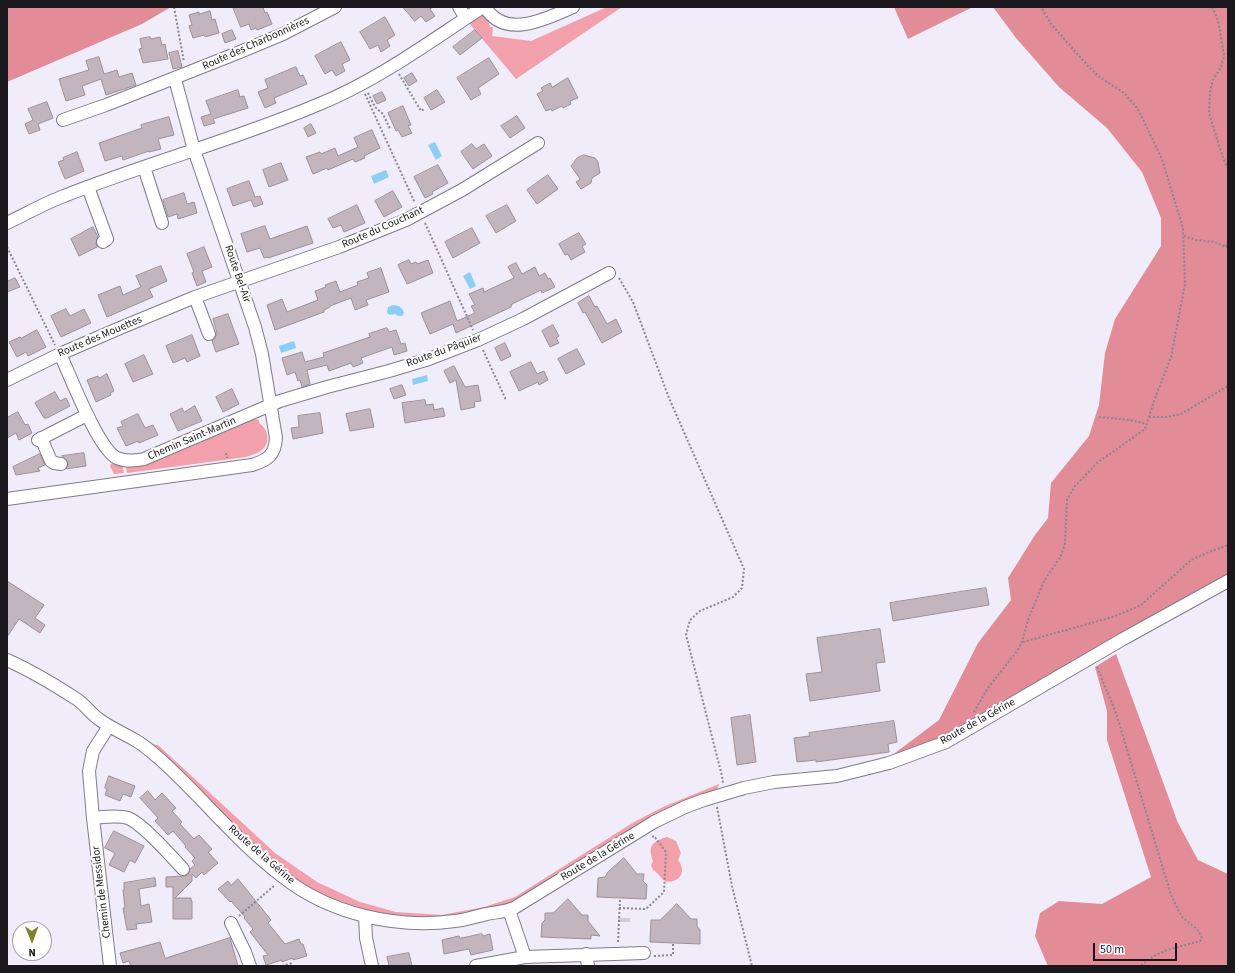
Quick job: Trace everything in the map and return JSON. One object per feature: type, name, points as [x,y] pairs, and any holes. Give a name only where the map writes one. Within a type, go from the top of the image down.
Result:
[{"type":"street","name":"Route des Charbonnières","points":[[63,120],[181,77],[283,34],[335,7]]},
{"type":"street","points":[[459,7],[466,18]]},
{"type":"street","points":[[7,223],[63,196],[88,186],[270,124],[363,86],[484,7],[497,21],[507,24],[525,25],[549,18],[573,7]]},
{"type":"street","points":[[181,77],[194,150]]},
{"type":"street","name":"Route du Couchant","points":[[240,282],[339,247],[406,220],[462,190],[538,143]]},
{"type":"street","name":"Route Bel-Air","points":[[7,499],[246,466],[262,462],[269,457],[275,448],[276,438],[262,354],[240,282],[194,150]]},
{"type":"street","points":[[144,167],[162,223]]},
{"type":"street","points":[[88,186],[107,239],[104,242]]},
{"type":"street","name":"Route du Pâquier","points":[[270,406],[280,401],[327,387],[429,359],[478,340],[523,319],[609,273]]},
{"type":"street","name":"Route des Mouettes","points":[[7,380],[60,354],[120,328],[195,297],[240,282]]},
{"type":"street","points":[[195,297],[209,334]]},
{"type":"street","name":"Chemin Saint-Martin","points":[[60,354],[87,414],[100,438],[111,454],[117,458],[132,461],[144,459],[270,406]]},
{"type":"street","points":[[61,464],[51,461],[40,439],[87,414]]},
{"type":"street","name":"Route de la Gérine","points":[[7,660],[40,676],[79,701],[109,726],[136,740],[161,761],[255,853],[283,878],[325,902],[344,910],[365,916],[407,923],[438,922],[461,920],[509,910],[638,832],[671,814],[718,795],[774,782],[837,776],[889,763],[946,742],[1228,581]]},
{"type":"street","name":"Chemin de Messidor","points":[[109,726],[93,751],[89,772],[110,966]]},
{"type":"street","points":[[93,818],[127,818],[140,826],[183,869]]},
{"type":"street","points":[[509,910],[525,957]]},
{"type":"street","points":[[365,916],[366,938],[372,966]]},
{"type":"street","points":[[231,923],[246,952],[250,966]]},
{"type":"street","points":[[476,966],[525,957],[587,960],[617,953],[644,953]]},
{"type":"path","points":[[174,7],[181,77]]},
{"type":"path","points":[[973,726],[973,714],[988,688],[1017,652],[1044,581],[1061,556],[1065,543],[1067,500],[1074,486],[1097,462],[1140,434],[1145,429],[1171,357],[1185,284],[1183,228],[1162,159],[1138,109],[1124,94],[1098,76],[1088,66],[1050,24],[1041,7]]},
{"type":"path","points":[[1212,7],[1218,20],[1224,56],[1221,66],[1213,80],[1210,92],[1209,113],[1228,169]]},
{"type":"path","points":[[397,71],[421,111],[424,109]]},
{"type":"path","points":[[363,86],[375,107],[383,114],[390,128]]},
{"type":"path","points":[[363,86],[506,400]]},
{"type":"path","points":[[1184,236],[1196,240],[1215,242],[1228,248]]},
{"type":"path","points":[[7,247],[60,354]]},
{"type":"path","points":[[609,273],[617,276],[633,302],[669,398],[744,569],[742,588],[734,597],[700,611],[690,620],[686,635],[722,776],[718,795],[718,810],[732,886],[752,966]]},
{"type":"path","points":[[1149,418],[1181,414],[1228,386]]},
{"type":"path","points":[[1098,417],[1130,420],[1147,424]]},
{"type":"path","points":[[1022,642],[1113,617],[1141,605],[1191,560],[1228,545]]},
{"type":"path","points":[[1093,657],[1116,713],[1171,895],[1182,917],[1198,929],[1202,938],[1200,941],[1179,946],[1158,954],[1141,966]]},
{"type":"path","points":[[619,908],[646,909],[664,892],[666,852],[654,836],[646,840],[638,832]]},
{"type":"path","points":[[231,923],[283,878]]},
{"type":"path","points":[[617,953],[620,900]]},
{"type":"path","points":[[644,953],[644,956],[673,955],[673,943]]},
{"type":"path","points":[[282,966],[292,963]]},
{"type":"shaded area","points":[[7,7],[171,7],[142,24],[7,82]]},
{"type":"shaded area","points":[[607,7],[622,7],[516,79],[469,23],[481,15],[485,17],[490,27],[493,27],[492,36],[531,41]]},
{"type":"shaded area","points":[[894,7],[973,7],[908,39]]},
{"type":"shaded area","points":[[993,7],[1228,7],[1228,575],[944,738],[883,762],[939,720],[978,643],[1011,600],[1008,578],[1035,535],[1048,518],[1051,483],[1089,436],[1099,405],[1105,353],[1115,319],[1161,246],[1161,218],[1142,172],[1107,128],[1059,87],[1016,38]]},
{"type":"shaded area","points":[[254,419],[259,420],[259,423],[266,431],[268,438],[264,448],[256,454],[246,457],[127,473],[126,466],[140,466],[148,464]]},
{"type":"shaded area","points":[[116,463],[122,465],[124,473],[114,474],[110,466],[111,464]]},
{"type":"shaded area","points":[[1116,654],[1178,823],[1198,860],[1228,874],[1228,966],[1048,966],[1035,936],[1040,913],[1059,901],[1102,904],[1151,877],[1107,740],[1107,711],[1095,667]]},
{"type":"shaded area","points":[[152,744],[158,745],[275,853],[317,882],[360,902],[396,912],[442,915],[484,907],[515,897],[634,822],[663,807],[719,784],[717,790],[510,906],[442,918],[396,917],[368,911],[342,903],[314,890],[288,875]]},
{"type":"shaded area","points":[[667,837],[676,841],[681,853],[678,860],[682,869],[679,878],[669,882],[664,880],[653,870],[651,865],[653,861],[651,856],[652,845],[658,840]]},
{"type":"water","points":[[435,142],[442,156],[436,160],[428,145]]},
{"type":"water","points":[[386,170],[389,177],[374,184],[371,176]]},
{"type":"water","points":[[470,272],[476,286],[470,289],[463,276]]},
{"type":"water","points":[[393,305],[399,306],[403,310],[404,313],[402,316],[395,314],[389,315],[387,312],[388,307]]},
{"type":"water","points":[[294,341],[296,348],[281,353],[279,346]]},
{"type":"water","points":[[427,375],[428,381],[413,385],[412,379]]},
{"type":"building","points":[[233,7],[263,7],[272,24],[257,30],[256,28],[251,30],[249,24],[241,27]]},
{"type":"building","points":[[403,7],[433,7],[430,9],[435,16],[426,22],[421,16],[415,21]]},
{"type":"building","points":[[210,11],[212,20],[215,19],[219,33],[205,37],[204,35],[193,38],[189,26],[192,25],[189,15]]},
{"type":"building","points":[[385,17],[395,35],[387,40],[390,46],[381,52],[378,45],[370,49],[360,32]]},
{"type":"building","points":[[232,30],[236,39],[225,43],[222,34]]},
{"type":"building","points":[[475,30],[482,38],[460,55],[453,47]]},
{"type":"building","points":[[150,37],[151,39],[160,37],[162,45],[165,44],[168,59],[143,63],[139,49],[142,48],[140,39]]},
{"type":"building","points":[[341,42],[350,60],[342,64],[345,71],[336,76],[332,70],[325,74],[315,56]]},
{"type":"building","points":[[178,51],[182,67],[173,69],[169,53]]},
{"type":"building","points":[[99,57],[104,74],[117,70],[119,77],[132,73],[136,85],[106,95],[101,79],[82,86],[85,95],[66,101],[59,79],[89,70],[86,61]]},
{"type":"building","points":[[489,58],[499,74],[478,88],[481,94],[471,100],[457,78]]},
{"type":"building","points":[[296,67],[300,76],[303,75],[307,84],[274,98],[276,103],[265,108],[258,92],[268,88],[265,80]]},
{"type":"building","points":[[412,73],[417,81],[409,86],[404,78]]},
{"type":"building","points":[[568,78],[578,98],[570,101],[571,104],[563,108],[562,106],[552,111],[551,109],[546,111],[537,94],[543,91],[541,88],[550,83],[552,87]]},
{"type":"building","points":[[238,90],[240,97],[244,96],[248,108],[213,119],[215,123],[204,126],[201,117],[211,114],[206,101]]},
{"type":"building","points":[[437,90],[445,102],[431,110],[424,98]]},
{"type":"building","points":[[382,92],[386,100],[377,104],[373,96]]},
{"type":"building","points":[[47,102],[53,118],[38,124],[40,130],[29,134],[25,124],[33,120],[28,109]]},
{"type":"building","points":[[403,106],[411,125],[408,126],[412,133],[402,137],[398,130],[396,131],[388,113]]},
{"type":"building","points":[[517,116],[525,128],[510,138],[501,126]]},
{"type":"building","points":[[169,117],[174,135],[158,139],[161,149],[149,151],[123,160],[122,156],[105,161],[99,143],[142,128],[141,125]]},
{"type":"building","points":[[311,124],[316,133],[308,137],[304,128]]},
{"type":"building","points":[[372,130],[380,148],[364,156],[365,158],[355,162],[353,159],[328,170],[327,168],[313,174],[306,157],[320,152],[321,154],[335,148],[338,156],[358,147],[354,138]]},
{"type":"building","points":[[472,144],[476,149],[484,144],[492,156],[473,169],[461,152]]},
{"type":"building","points":[[77,152],[84,171],[65,179],[58,162],[64,160],[63,158]]},
{"type":"building","points":[[584,155],[595,158],[598,162],[600,173],[592,178],[591,183],[581,189],[576,182],[580,179],[571,166],[577,158]]},
{"type":"building","points":[[281,163],[288,180],[269,187],[263,170]]},
{"type":"building","points":[[438,165],[448,183],[432,192],[433,194],[425,198],[414,177]]},
{"type":"building","points":[[548,175],[558,189],[537,204],[527,190]]},
{"type":"building","points":[[249,181],[255,197],[260,196],[263,204],[254,207],[251,200],[233,206],[227,189]]},
{"type":"building","points":[[393,191],[402,207],[384,217],[375,201]]},
{"type":"building","points":[[184,193],[187,204],[194,202],[197,213],[178,219],[177,214],[168,217],[163,200]]},
{"type":"building","points":[[357,205],[365,223],[344,232],[341,225],[333,228],[328,219]]},
{"type":"building","points":[[507,205],[516,221],[496,233],[486,216]]},
{"type":"building","points":[[265,226],[270,239],[307,226],[313,243],[268,258],[264,258],[260,248],[247,252],[241,234]]},
{"type":"building","points":[[93,227],[98,237],[96,243],[97,247],[79,256],[71,239]]},
{"type":"building","points":[[472,228],[480,243],[453,258],[445,242]]},
{"type":"building","points":[[579,233],[586,244],[582,246],[585,252],[571,260],[568,254],[565,255],[559,244]]},
{"type":"building","points":[[204,247],[212,267],[202,271],[206,282],[197,286],[192,273],[194,272],[187,254]]},
{"type":"building","points":[[409,260],[411,264],[416,262],[417,264],[428,260],[433,273],[407,284],[398,265]]},
{"type":"building","points":[[516,263],[522,274],[535,267],[539,276],[545,273],[555,287],[542,293],[541,290],[512,304],[511,307],[456,333],[453,324],[430,334],[421,313],[450,301],[457,321],[475,313],[471,306],[475,305],[469,294],[483,288],[484,292],[514,278],[508,267]]},
{"type":"building","points":[[161,266],[167,281],[149,289],[153,297],[107,317],[98,295],[120,286],[123,295],[141,287],[136,276]]},
{"type":"building","points":[[381,268],[389,292],[366,300],[368,305],[355,310],[351,298],[330,306],[324,310],[324,312],[275,330],[267,305],[282,299],[287,312],[318,300],[315,291],[326,287],[325,285],[336,281],[340,292],[358,285],[357,282],[369,278],[367,273]]},
{"type":"building","points":[[15,278],[20,287],[7,292],[7,282]]},
{"type":"building","points":[[589,296],[595,307],[597,306],[607,324],[616,319],[622,332],[602,343],[585,312],[583,313],[578,303]]},
{"type":"building","points":[[66,309],[70,316],[84,309],[91,323],[61,337],[51,316]]},
{"type":"building","points":[[228,314],[239,344],[216,352],[212,341],[217,333],[213,319]]},
{"type":"building","points":[[553,325],[559,336],[556,338],[559,343],[550,347],[542,331]]},
{"type":"building","points":[[387,328],[389,332],[396,330],[401,344],[405,343],[407,351],[394,355],[392,347],[361,358],[363,363],[353,367],[351,363],[329,371],[327,365],[307,370],[310,384],[302,387],[295,372],[287,375],[282,358],[302,352],[305,362],[324,357],[323,353],[370,337],[369,334]]},
{"type":"building","points":[[37,330],[46,347],[28,356],[26,352],[17,357],[9,342]]},
{"type":"building","points":[[192,335],[200,356],[187,362],[185,358],[173,363],[166,346]]},
{"type":"building","points":[[505,343],[511,356],[501,361],[495,348]]},
{"type":"building","points":[[577,349],[585,364],[566,374],[558,359]]},
{"type":"building","points":[[144,355],[153,374],[133,382],[125,364]]},
{"type":"building","points":[[531,362],[537,374],[544,371],[548,380],[539,385],[538,382],[519,391],[510,372]]},
{"type":"building","points":[[454,366],[465,387],[478,385],[481,401],[474,402],[475,407],[461,410],[456,380],[450,383],[444,371]]},
{"type":"building","points":[[107,374],[114,391],[110,393],[111,395],[96,402],[87,380],[98,376],[99,378]]},
{"type":"building","points":[[402,385],[406,395],[394,399],[390,389]]},
{"type":"building","points":[[232,389],[239,404],[223,412],[216,397]]},
{"type":"building","points":[[55,392],[60,401],[66,398],[70,406],[47,418],[44,418],[35,403]]},
{"type":"building","points":[[425,400],[426,405],[433,404],[434,410],[443,408],[445,416],[405,423],[402,403]]},
{"type":"building","points":[[195,406],[202,421],[178,431],[170,414],[182,408],[184,412]]},
{"type":"building","points":[[370,409],[374,427],[350,431],[346,414]]},
{"type":"building","points":[[18,412],[25,425],[28,424],[32,433],[19,440],[16,433],[7,438],[7,418]]},
{"type":"building","points":[[320,413],[323,433],[293,439],[291,428],[299,427],[298,416]]},
{"type":"building","points":[[138,414],[145,428],[153,425],[158,435],[139,443],[138,441],[126,446],[117,428],[123,426],[121,422]]},
{"type":"building","points":[[84,453],[86,466],[66,469],[68,462],[62,456]]},
{"type":"building","points":[[40,454],[45,465],[38,468],[40,471],[16,475],[13,467]]},
{"type":"building","points":[[7,581],[44,605],[35,618],[45,625],[40,633],[19,619],[7,637]]},
{"type":"building","points":[[986,588],[989,605],[893,621],[890,603]]},
{"type":"building","points":[[880,629],[885,662],[876,663],[880,691],[810,701],[806,674],[822,672],[817,638]]},
{"type":"building","points":[[750,715],[756,762],[737,765],[731,718]]},
{"type":"building","points":[[894,721],[897,742],[888,744],[889,752],[816,762],[816,760],[797,762],[794,738],[810,736],[809,733]]},
{"type":"building","points":[[109,776],[135,786],[131,797],[123,794],[120,801],[105,795],[107,789],[105,788]]},
{"type":"building","points":[[148,791],[155,800],[162,793],[176,808],[172,811],[182,822],[180,824],[194,839],[199,835],[212,849],[208,852],[218,863],[204,875],[202,872],[196,878],[192,874],[192,881],[175,898],[191,898],[192,919],[173,919],[173,887],[166,887],[166,877],[188,875],[190,869],[195,865],[192,861],[195,858],[173,831],[168,835],[155,821],[158,818],[140,798]]},
{"type":"building","points":[[114,831],[144,846],[135,863],[130,860],[124,872],[109,865],[115,853],[105,848]]},
{"type":"building","points":[[624,858],[637,874],[644,874],[643,881],[647,885],[646,899],[597,897],[598,878],[605,877],[608,872]]},
{"type":"building","points":[[155,878],[156,886],[139,889],[141,906],[149,904],[152,922],[136,924],[137,929],[127,930],[123,908],[125,908],[123,890],[124,883]]},
{"type":"building","points":[[238,879],[271,920],[268,923],[285,944],[299,939],[301,944],[303,944],[307,956],[293,960],[293,958],[282,962],[282,960],[266,965],[263,956],[268,955],[250,932],[253,929],[231,901],[230,902],[218,889],[228,881],[231,885]]},
{"type":"building","points":[[568,899],[582,915],[588,915],[588,921],[600,936],[591,935],[591,939],[541,937],[542,923],[545,920],[545,913],[553,913]]},
{"type":"building","points":[[677,904],[691,919],[697,919],[697,926],[700,930],[700,944],[650,942],[651,920],[660,920]]},
{"type":"building","points":[[482,934],[483,936],[490,934],[493,950],[471,955],[469,949],[444,954],[442,940],[459,936],[460,938]]},
{"type":"building","points":[[230,938],[238,966],[131,966],[129,961],[123,963],[120,953],[160,942],[165,958]]},
{"type":"building","points":[[409,953],[412,966],[389,966],[387,957]]}]
